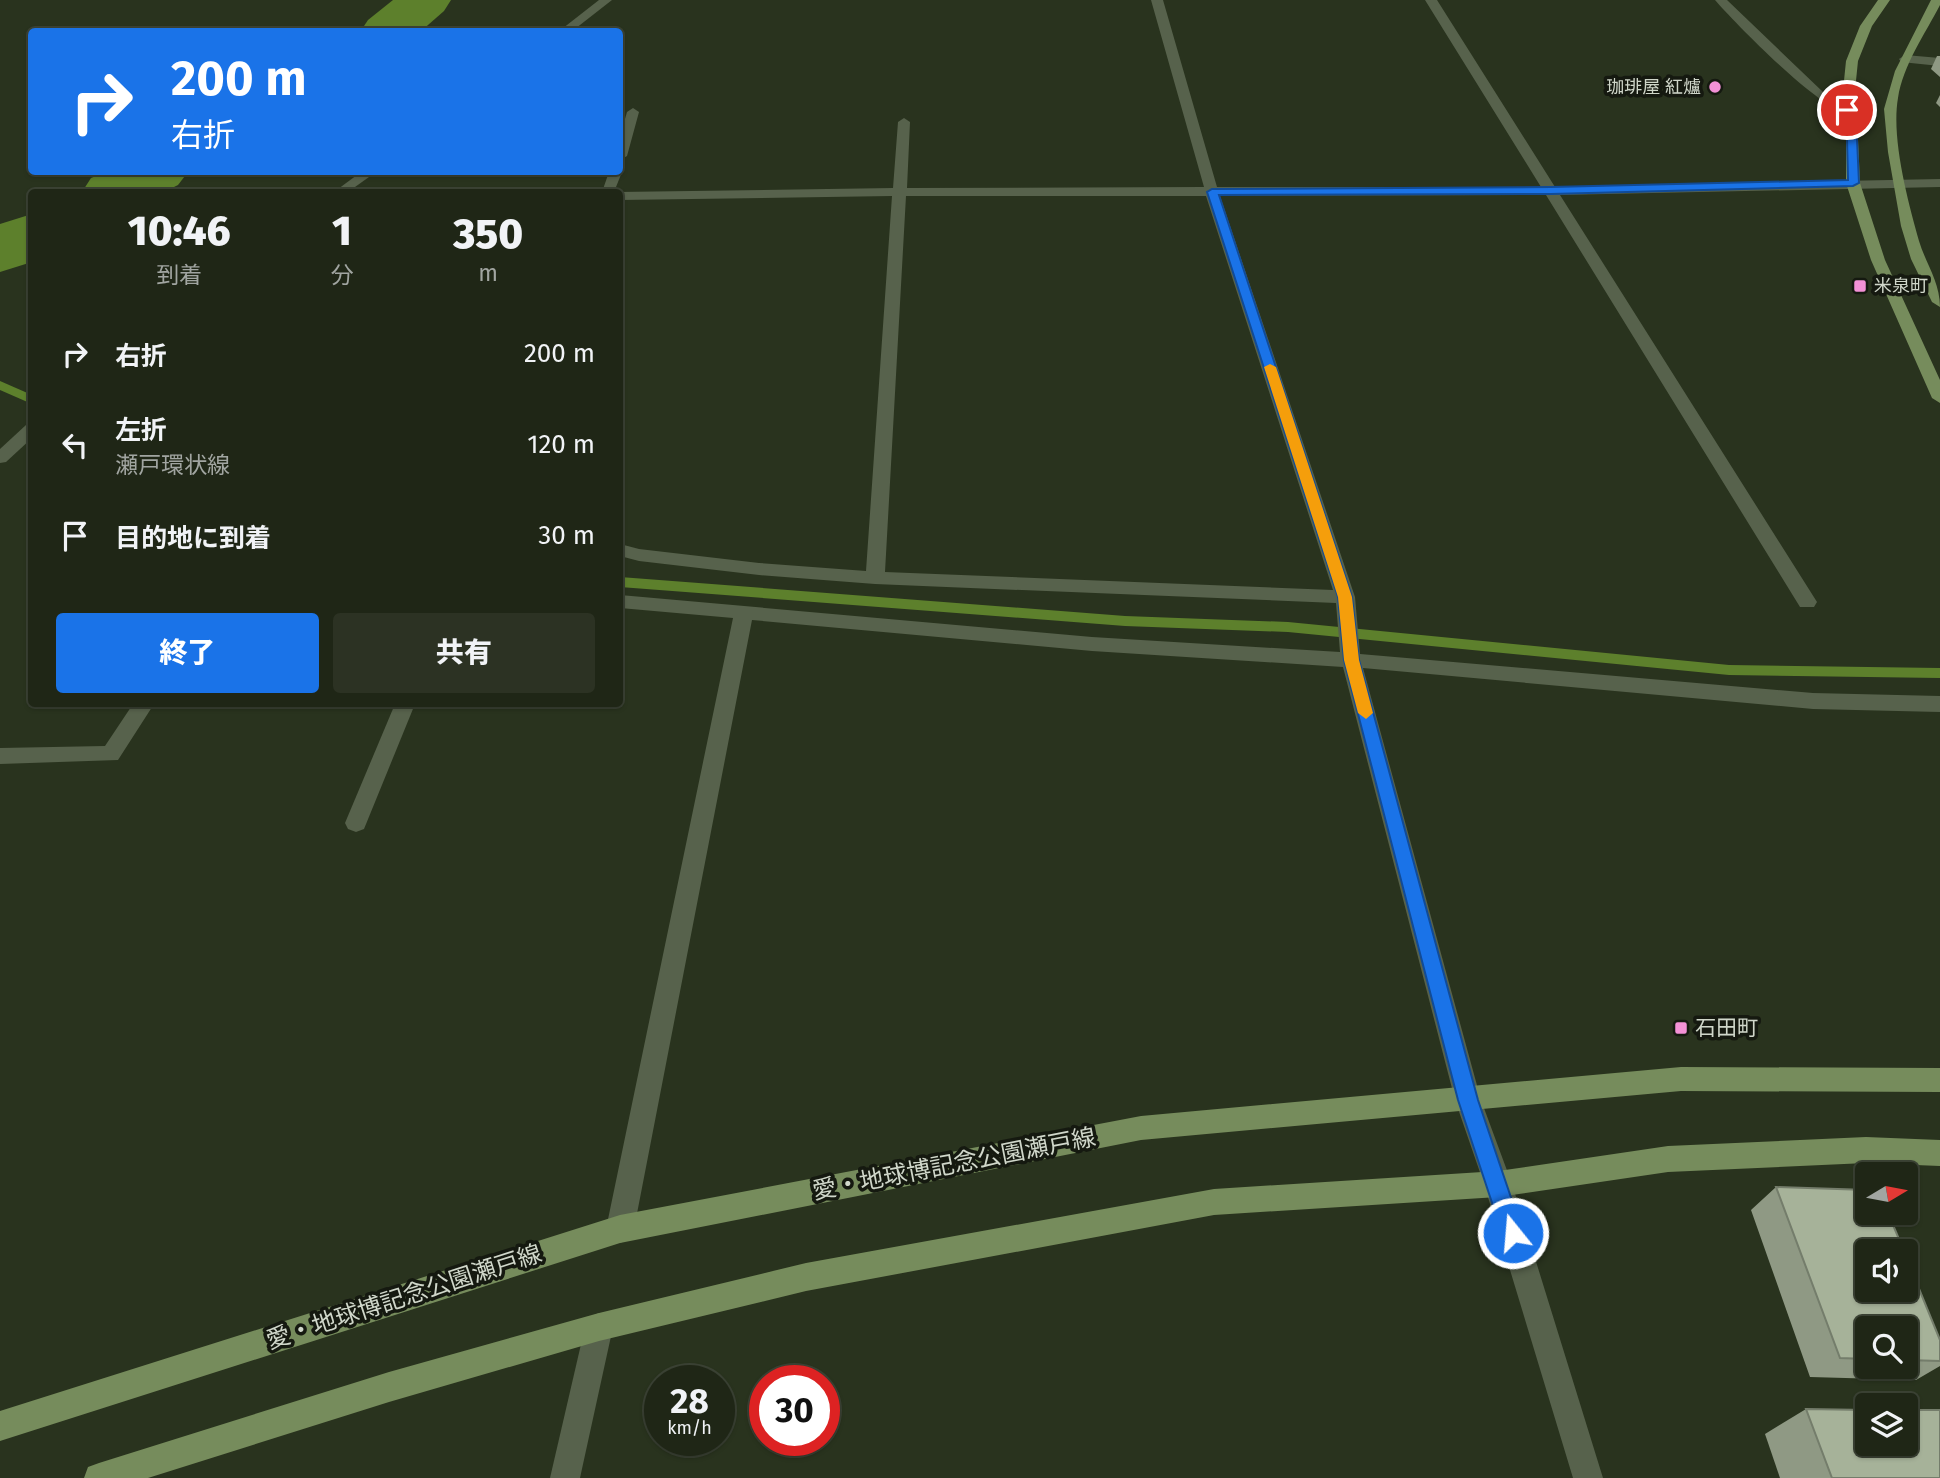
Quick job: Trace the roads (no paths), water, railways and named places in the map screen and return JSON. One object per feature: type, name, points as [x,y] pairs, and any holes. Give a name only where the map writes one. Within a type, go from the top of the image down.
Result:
[{"type":"main road","points":[[1884,0],[1866,26],[1852,61],[1847,110],[1852,139],[1853,183],[1878,260],[1940,398]]},
{"type":"main road","points":[[1937,0],[1905,59],[1891,99],[1892,131],[1900,184],[1917,258],[1940,302]]},
{"type":"main road","name":"愛・地球博記念公園瀬戸線","points":[[0,1426],[620,1229],[1141,1128],[1681,1079],[1940,1080]]},
{"type":"main road","points":[[99,1478],[389,1387],[599,1326],[806,1277],[1214,1202],[1497,1184],[1668,1159],[1866,1150],[1940,1153]]},
{"type":"street","points":[[568,28],[606,0]]},
{"type":"street","points":[[1157,0],[1212,192],[1345,597],[1351,660],[1468,1100],[1497,1184],[1588,1478]]},
{"type":"street","points":[[1431,0],[1807,602]]},
{"type":"street","points":[[1721,0],[1819,95],[1847,110]]},
{"type":"street","points":[[1905,59],[1940,62]]},
{"type":"street","points":[[623,146],[633,111]]},
{"type":"street","points":[[876,578],[904,122]]},
{"type":"street","points":[[344,189],[365,175]]},
{"type":"street","points":[[623,196],[899,192],[1551,191],[1940,183]]},
{"type":"street","points":[[0,457],[28,434]]},
{"type":"street","points":[[623,551],[759,569],[876,578],[1345,597]]},
{"type":"street","points":[[623,601],[1092,644],[1351,660],[1594,684],[1813,701],[1940,704]]},
{"type":"street","points":[[620,1229],[743,614]]},
{"type":"street","points":[[0,756],[111,754],[142,707]]},
{"type":"street","points":[[356,823],[404,707]]},
{"type":"street","points":[[565,1478],[599,1326]]},
{"type":"waterway","points":[[392,28],[425,0]]},
{"type":"waterway","points":[[120,189],[150,175]]},
{"type":"waterway","points":[[0,251],[28,236]]},
{"type":"waterway","points":[[0,385],[28,398]]},
{"type":"waterway","points":[[623,582],[1125,621],[1288,627],[1729,670],[1940,673]]},
{"type":"place","name":"珈琲屋 紅爐","points":[[1715,87]]},
{"type":"place","name":"米泉町","points":[[1860,286]]},
{"type":"place","name":"石田町","points":[[1681,1028]]}]
